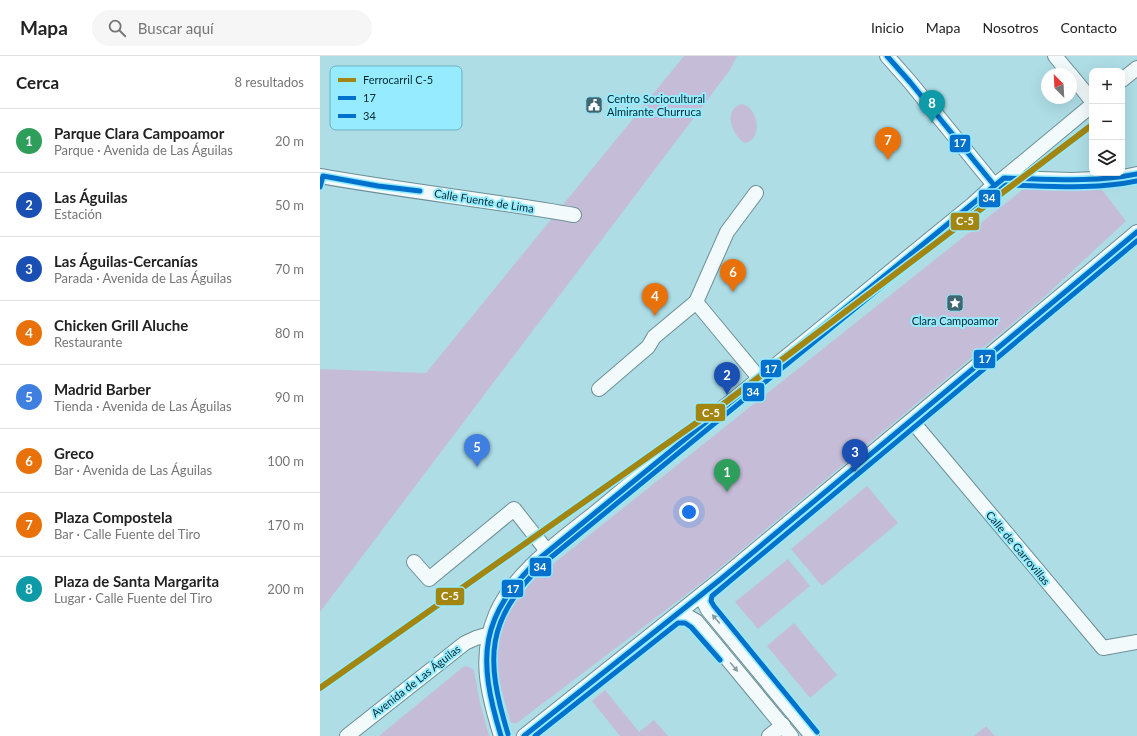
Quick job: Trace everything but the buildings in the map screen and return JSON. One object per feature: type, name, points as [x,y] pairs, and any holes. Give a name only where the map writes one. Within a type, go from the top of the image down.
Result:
[{"type":"street","points":[[1055,56],[1064,68]]},
{"type":"street","points":[[889,57],[999,182]]},
{"type":"street","points":[[1125,78],[1137,68]]},
{"type":"street","points":[[1077,83],[1089,97]]},
{"type":"street","points":[[501,736],[492,708],[487,682],[486,665],[490,634],[496,614],[516,583],[547,551],[967,209],[1089,107]]},
{"type":"street","points":[[999,182],[1118,178],[1137,174]]},
{"type":"street","name":"Calle Fuente de Lima","points":[[321,180],[420,191],[574,215]]},
{"type":"street","points":[[599,389],[648,347],[654,337],[696,302],[727,232],[756,193]]},
{"type":"street","points":[[524,736],[676,616],[912,421],[1137,232]]},
{"type":"street","points":[[696,302],[759,378]]},
{"type":"street","name":"Calle de Garrovillas","points":[[912,421],[1103,648],[1137,642]]},
{"type":"street","points":[[414,562],[429,579],[514,510],[547,551]]},
{"type":"street","points":[[705,592],[704,602],[708,610],[812,736]]},
{"type":"street","points":[[676,616],[687,616],[696,621],[787,731],[769,736]]},
{"type":"street","name":"Avenida de Las Águilas","points":[[346,736],[465,643],[490,634]]},
{"type":"shaded area","points":[[684,56],[737,56],[730,70],[320,612],[320,369],[426,373]]},
{"type":"shaded area","points":[[742,104],[748,106],[752,111],[757,123],[755,136],[745,143],[736,135],[731,123],[732,111]]},
{"type":"shaded area","points":[[1026,187],[1100,187],[1126,221],[1043,298],[704,581],[517,723],[511,723],[501,689],[496,660],[496,646],[507,613],[533,580]]},
{"type":"shaded area","points":[[867,486],[898,523],[822,586],[791,549]]},
{"type":"shaded area","points":[[788,559],[810,586],[758,629],[735,602]]},
{"type":"shaded area","points":[[794,623],[837,675],[810,698],[767,646]]},
{"type":"shaded area","points":[[467,666],[474,670],[479,699],[489,736],[379,736],[463,667]]},
{"type":"shaded area","points":[[605,690],[639,732],[654,720],[668,736],[620,736],[592,701]]},
{"type":"shaded area","points":[[986,726],[995,736],[974,736]]},
{"type":"rail line","name":"C-5","points":[[320,688],[726,402],[1089,127]]},
{"type":"transit line","name":"17","points":[[887,56],[994,185]]},
{"type":"transit line","name":"17","points":[[501,736],[488,683],[487,661],[489,640],[495,619],[505,600],[520,579],[540,558],[1004,178],[1054,180],[1104,179],[1137,174]]},
{"type":"transit line","name":"17","points":[[320,187],[323,176],[378,186],[420,191]]},
{"type":"transit line","name":"34","points":[[508,734],[496,683],[494,662],[495,641],[501,622],[510,603],[544,563],[1006,185],[1055,187],[1105,186],[1137,181]]},
{"type":"transit line","name":"17","points":[[524,736],[721,579],[1137,232]]},
{"type":"transit line","name":"34","points":[[817,732],[714,606],[711,601],[712,596],[1137,241]]},
{"type":"transit line","name":"34","points":[[535,736],[678,623],[685,623],[691,627],[720,660]]},
{"type":"place","name":"Centro Sociocultural Almirante Churruca","points":[[594,105]]},
{"type":"place","name":"Plaza de Santa Margarita","points":[[932,123]]},
{"type":"place","name":"Plaza Compostela","points":[[888,160]]},
{"type":"place","name":"Greco","points":[[733,292]]},
{"type":"place","name":"Clara Campoamor","points":[[955,303]]},
{"type":"place","name":"Chicken Grill Aluche","points":[[655,316]]},
{"type":"place","name":"Las Águilas","points":[[727,395]]},
{"type":"place","name":"Madrid Barber","points":[[477,467]]},
{"type":"place","name":"Las Águilas-Cercanías","points":[[855,472]]},
{"type":"place","name":"Parque Clara Campoamor","points":[[727,492]]}]
